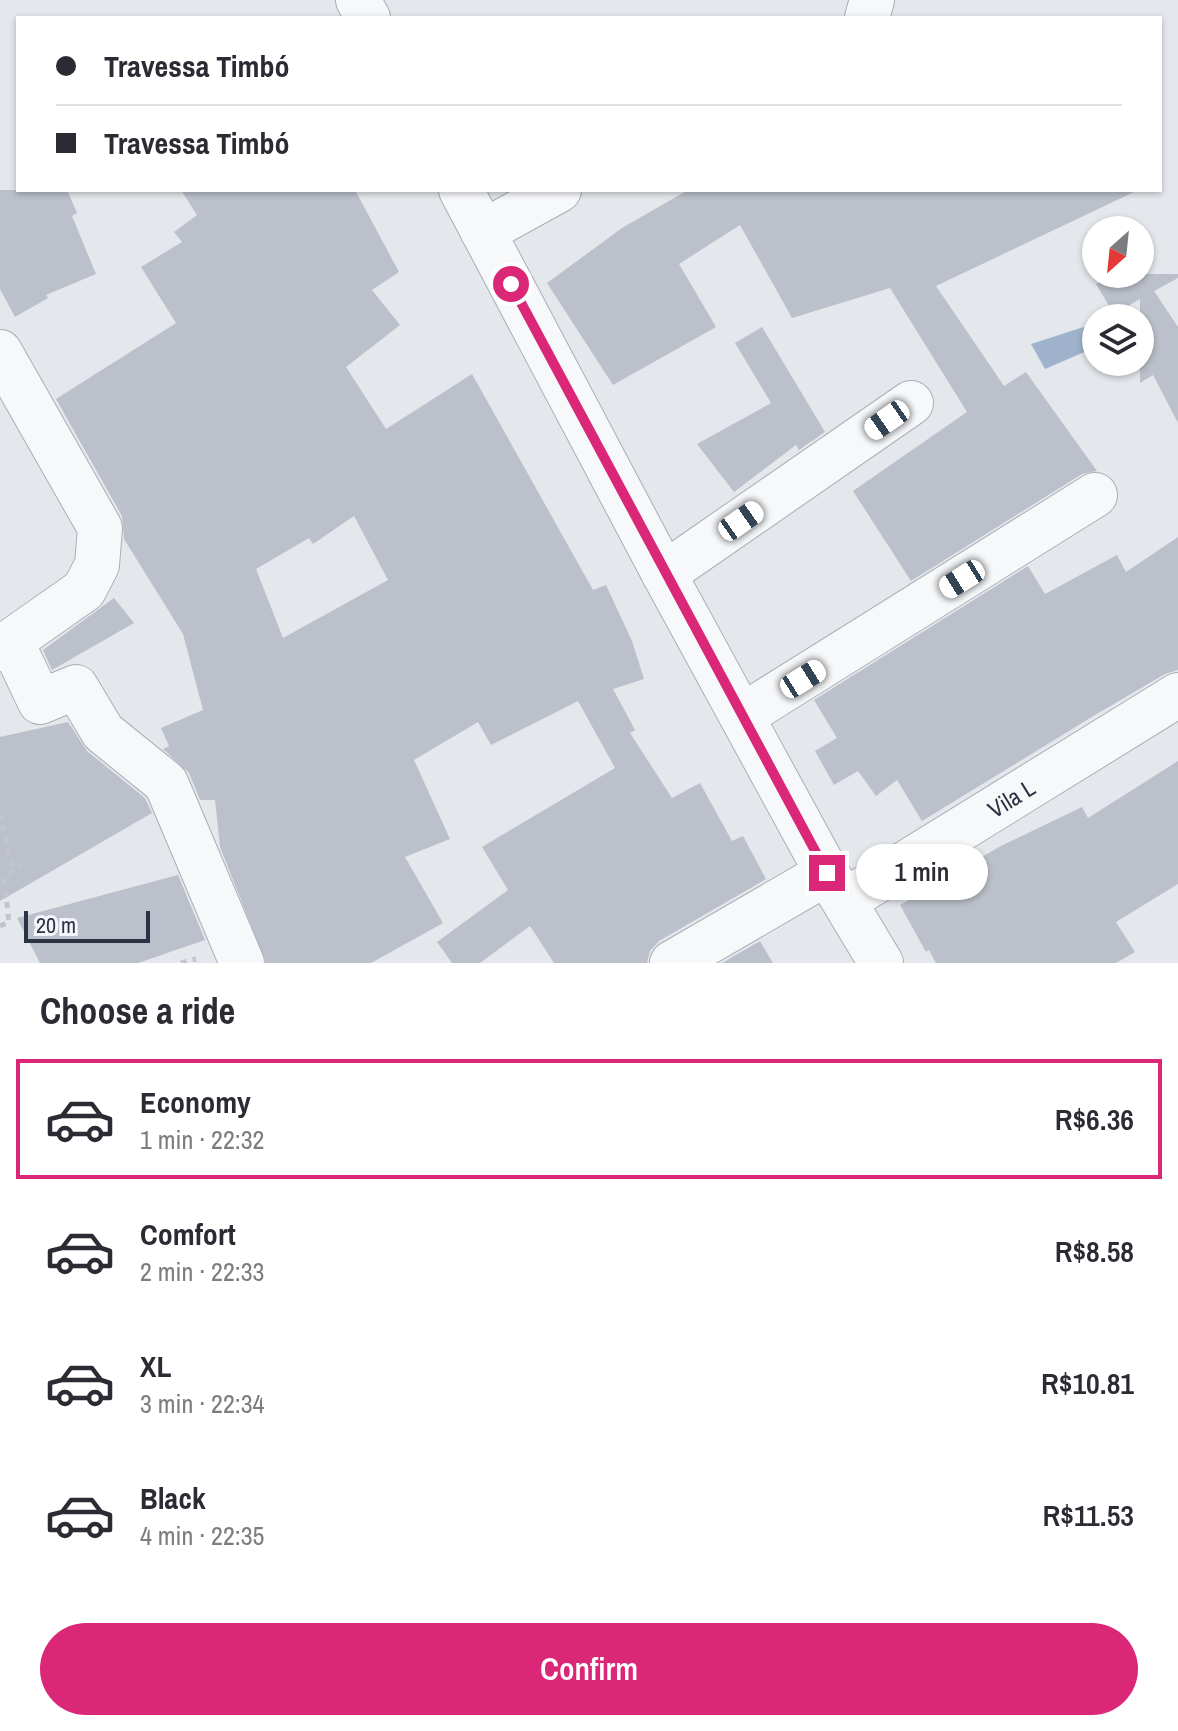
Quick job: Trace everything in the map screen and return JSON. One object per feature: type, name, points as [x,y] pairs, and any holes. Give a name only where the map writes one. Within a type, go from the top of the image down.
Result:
[{"type":"street","points":[[462,192],[664,574],[881,963]]},
{"type":"street","points":[[483,232],[555,192]]},
{"type":"street","points":[[0,352],[100,528],[97,565],[84,590],[6,646],[40,702],[76,687],[103,732],[166,783],[242,963]]},
{"type":"street","points":[[664,574],[911,403]]},
{"type":"street","points":[[742,716],[1095,495]]},
{"type":"street","name":"Vila L","points":[[672,963],[837,887],[1178,695]]},
{"type":"path","points":[[0,814],[13,872]]},
{"type":"path","points":[[0,926],[9,922],[4,878],[21,865]]},
{"type":"water","points":[[1082,328],[1082,353],[1045,369],[1031,344]]},
{"type":"building","points":[[0,190],[68,192],[77,213],[72,216],[96,274],[46,295],[48,298],[15,317],[0,289]]},
{"type":"building","points":[[182,192],[356,192],[399,272],[372,290],[400,325],[346,367],[386,429],[472,374],[593,590],[606,585],[632,641],[644,679],[613,689],[635,730],[630,733],[672,798],[700,783],[732,841],[743,836],[766,879],[659,941],[650,951],[647,963],[554,963],[530,926],[480,963],[452,963],[437,942],[508,890],[482,847],[615,768],[578,701],[491,745],[478,722],[414,760],[450,839],[405,857],[443,923],[371,963],[266,963],[220,847],[215,800],[200,800],[189,773],[163,749],[169,746],[161,728],[203,710],[183,634],[124,539],[122,516],[56,399],[176,323],[141,267],[182,242],[174,232],[197,215]],"holes":[[[354,516],[388,580],[283,638],[256,569],[309,538],[313,544]]]},
{"type":"building","points":[[685,192],[1134,192],[936,286],[1004,386],[1026,372],[1097,471],[1082,474],[911,581],[853,491],[967,412],[890,288],[792,318],[740,225],[679,264],[716,327],[613,385],[547,283],[622,228]]},
{"type":"building","points":[[1154,274],[1178,274],[1178,278],[1154,291],[1178,327],[1178,423],[1154,376],[1154,304],[1140,304],[1140,299],[1131,304],[1108,304],[1098,288],[1154,288]]},
{"type":"building","points":[[762,327],[825,432],[799,450],[796,445],[734,492],[697,444],[771,403],[735,343]]},
{"type":"building","points":[[1178,537],[1178,670],[1165,674],[1095,715],[922,821],[897,780],[876,796],[858,771],[834,785],[815,751],[837,738],[814,700],[1028,566],[1045,594],[1117,555],[1126,572]]},
{"type":"building","points":[[114,598],[134,623],[52,670],[43,650]]},
{"type":"building","points":[[68,722],[87,751],[145,798],[152,813],[0,901],[0,737]]},
{"type":"building","points":[[1178,761],[1178,884],[1116,922],[1135,952],[1116,963],[936,963],[929,950],[926,952],[900,905],[999,847],[1082,807],[1088,818]]},
{"type":"building","points":[[178,875],[205,940],[138,963],[40,963],[17,918]]},
{"type":"building","points":[[760,941],[773,963],[722,963]]},
{"type":"route","points":[[511,284],[827,873]]}]
